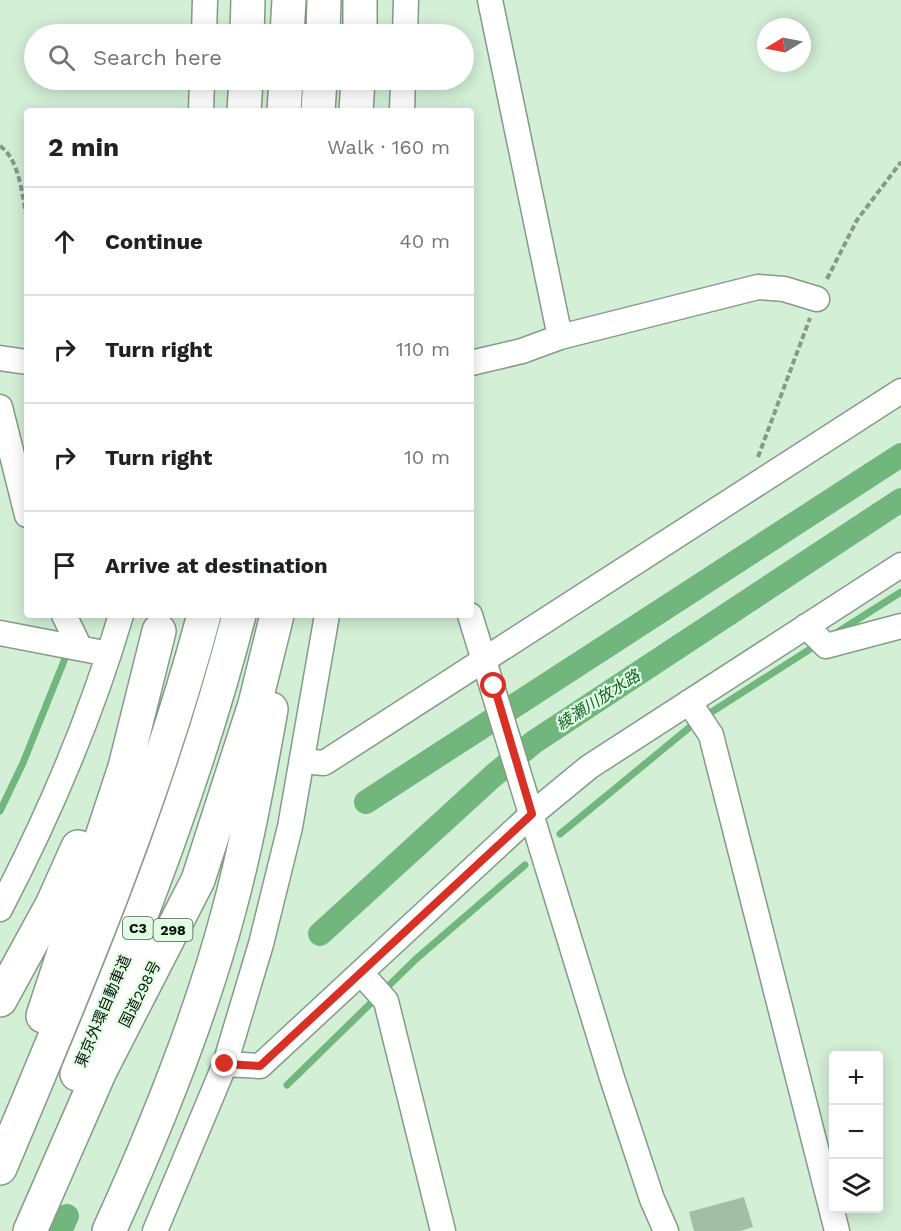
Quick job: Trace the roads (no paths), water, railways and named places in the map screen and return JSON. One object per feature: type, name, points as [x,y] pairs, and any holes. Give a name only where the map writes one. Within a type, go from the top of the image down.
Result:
[{"type":"highway","points":[[248,0],[248,24]]},
{"type":"highway","points":[[288,24],[289,0]]},
{"type":"highway","points":[[323,24],[324,0]]},
{"type":"highway","points":[[360,0],[360,24]]},
{"type":"highway","points":[[244,108],[245,90]]},
{"type":"highway","points":[[285,108],[286,90]]},
{"type":"highway","points":[[318,108],[319,90]]},
{"type":"highway","points":[[356,108],[357,90]]},
{"type":"highway","name":"C3","points":[[0,1168],[107,914],[181,702],[203,618]]},
{"type":"highway","name":"東京外環自動車道","points":[[11,1231],[142,917],[215,708],[238,618]]},
{"type":"highway","name":"国道298号","points":[[30,1231],[100,1071],[198,880],[255,704],[276,618]]},
{"type":"highway","points":[[109,1231],[190,1034],[229,911],[255,796],[286,618]]},
{"type":"highway","points":[[0,1000],[52,905],[98,803],[161,623]]},
{"type":"highway","points":[[0,1123],[36,1039],[125,767],[161,623]]},
{"type":"street","points":[[204,24],[205,0]]},
{"type":"street","points":[[405,24],[406,0]]},
{"type":"street","points":[[490,0],[560,337]]},
{"type":"street","points":[[201,108],[202,90]]},
{"type":"street","points":[[402,108],[403,90]]},
{"type":"street","points":[[474,362],[522,351],[560,337],[758,287],[784,288],[817,299]]},
{"type":"street","points":[[0,358],[24,362]]},
{"type":"street","points":[[302,761],[324,763],[483,658],[901,391]]},
{"type":"street","points":[[0,407],[24,503]]},
{"type":"street","points":[[225,1064],[260,1066],[532,814],[589,767],[697,713],[815,635],[901,565]]},
{"type":"street","points":[[65,618],[80,648]]},
{"type":"street","points":[[0,909],[39,833],[110,654],[120,618]]},
{"type":"street","points":[[154,1231],[225,1064],[261,944],[290,827],[326,618]]},
{"type":"street","points":[[471,618],[494,686],[617,1091],[652,1199],[666,1231]]},
{"type":"street","points":[[815,635],[901,626]]},
{"type":"street","points":[[0,633],[110,654]]},
{"type":"street","points":[[697,713],[714,746],[837,1231]]},
{"type":"street","points":[[362,973],[382,997],[443,1231]]},
{"type":"waterway","name":"綾瀬川放水路","points":[[366,802],[901,455]]},
{"type":"waterway","name":"綾瀬川放水路","points":[[320,934],[493,776],[534,742],[901,500]]},
{"type":"waterway","points":[[833,635],[901,592]]},
{"type":"waterway","points":[[560,834],[696,722],[818,644]]},
{"type":"waterway","points":[[0,811],[23,763],[66,656]]},
{"type":"waterway","points":[[287,1085],[416,959],[525,865]]},
{"type":"waterway","name":"綾瀬川放水路","points":[[60,1231],[67,1216]]}]
